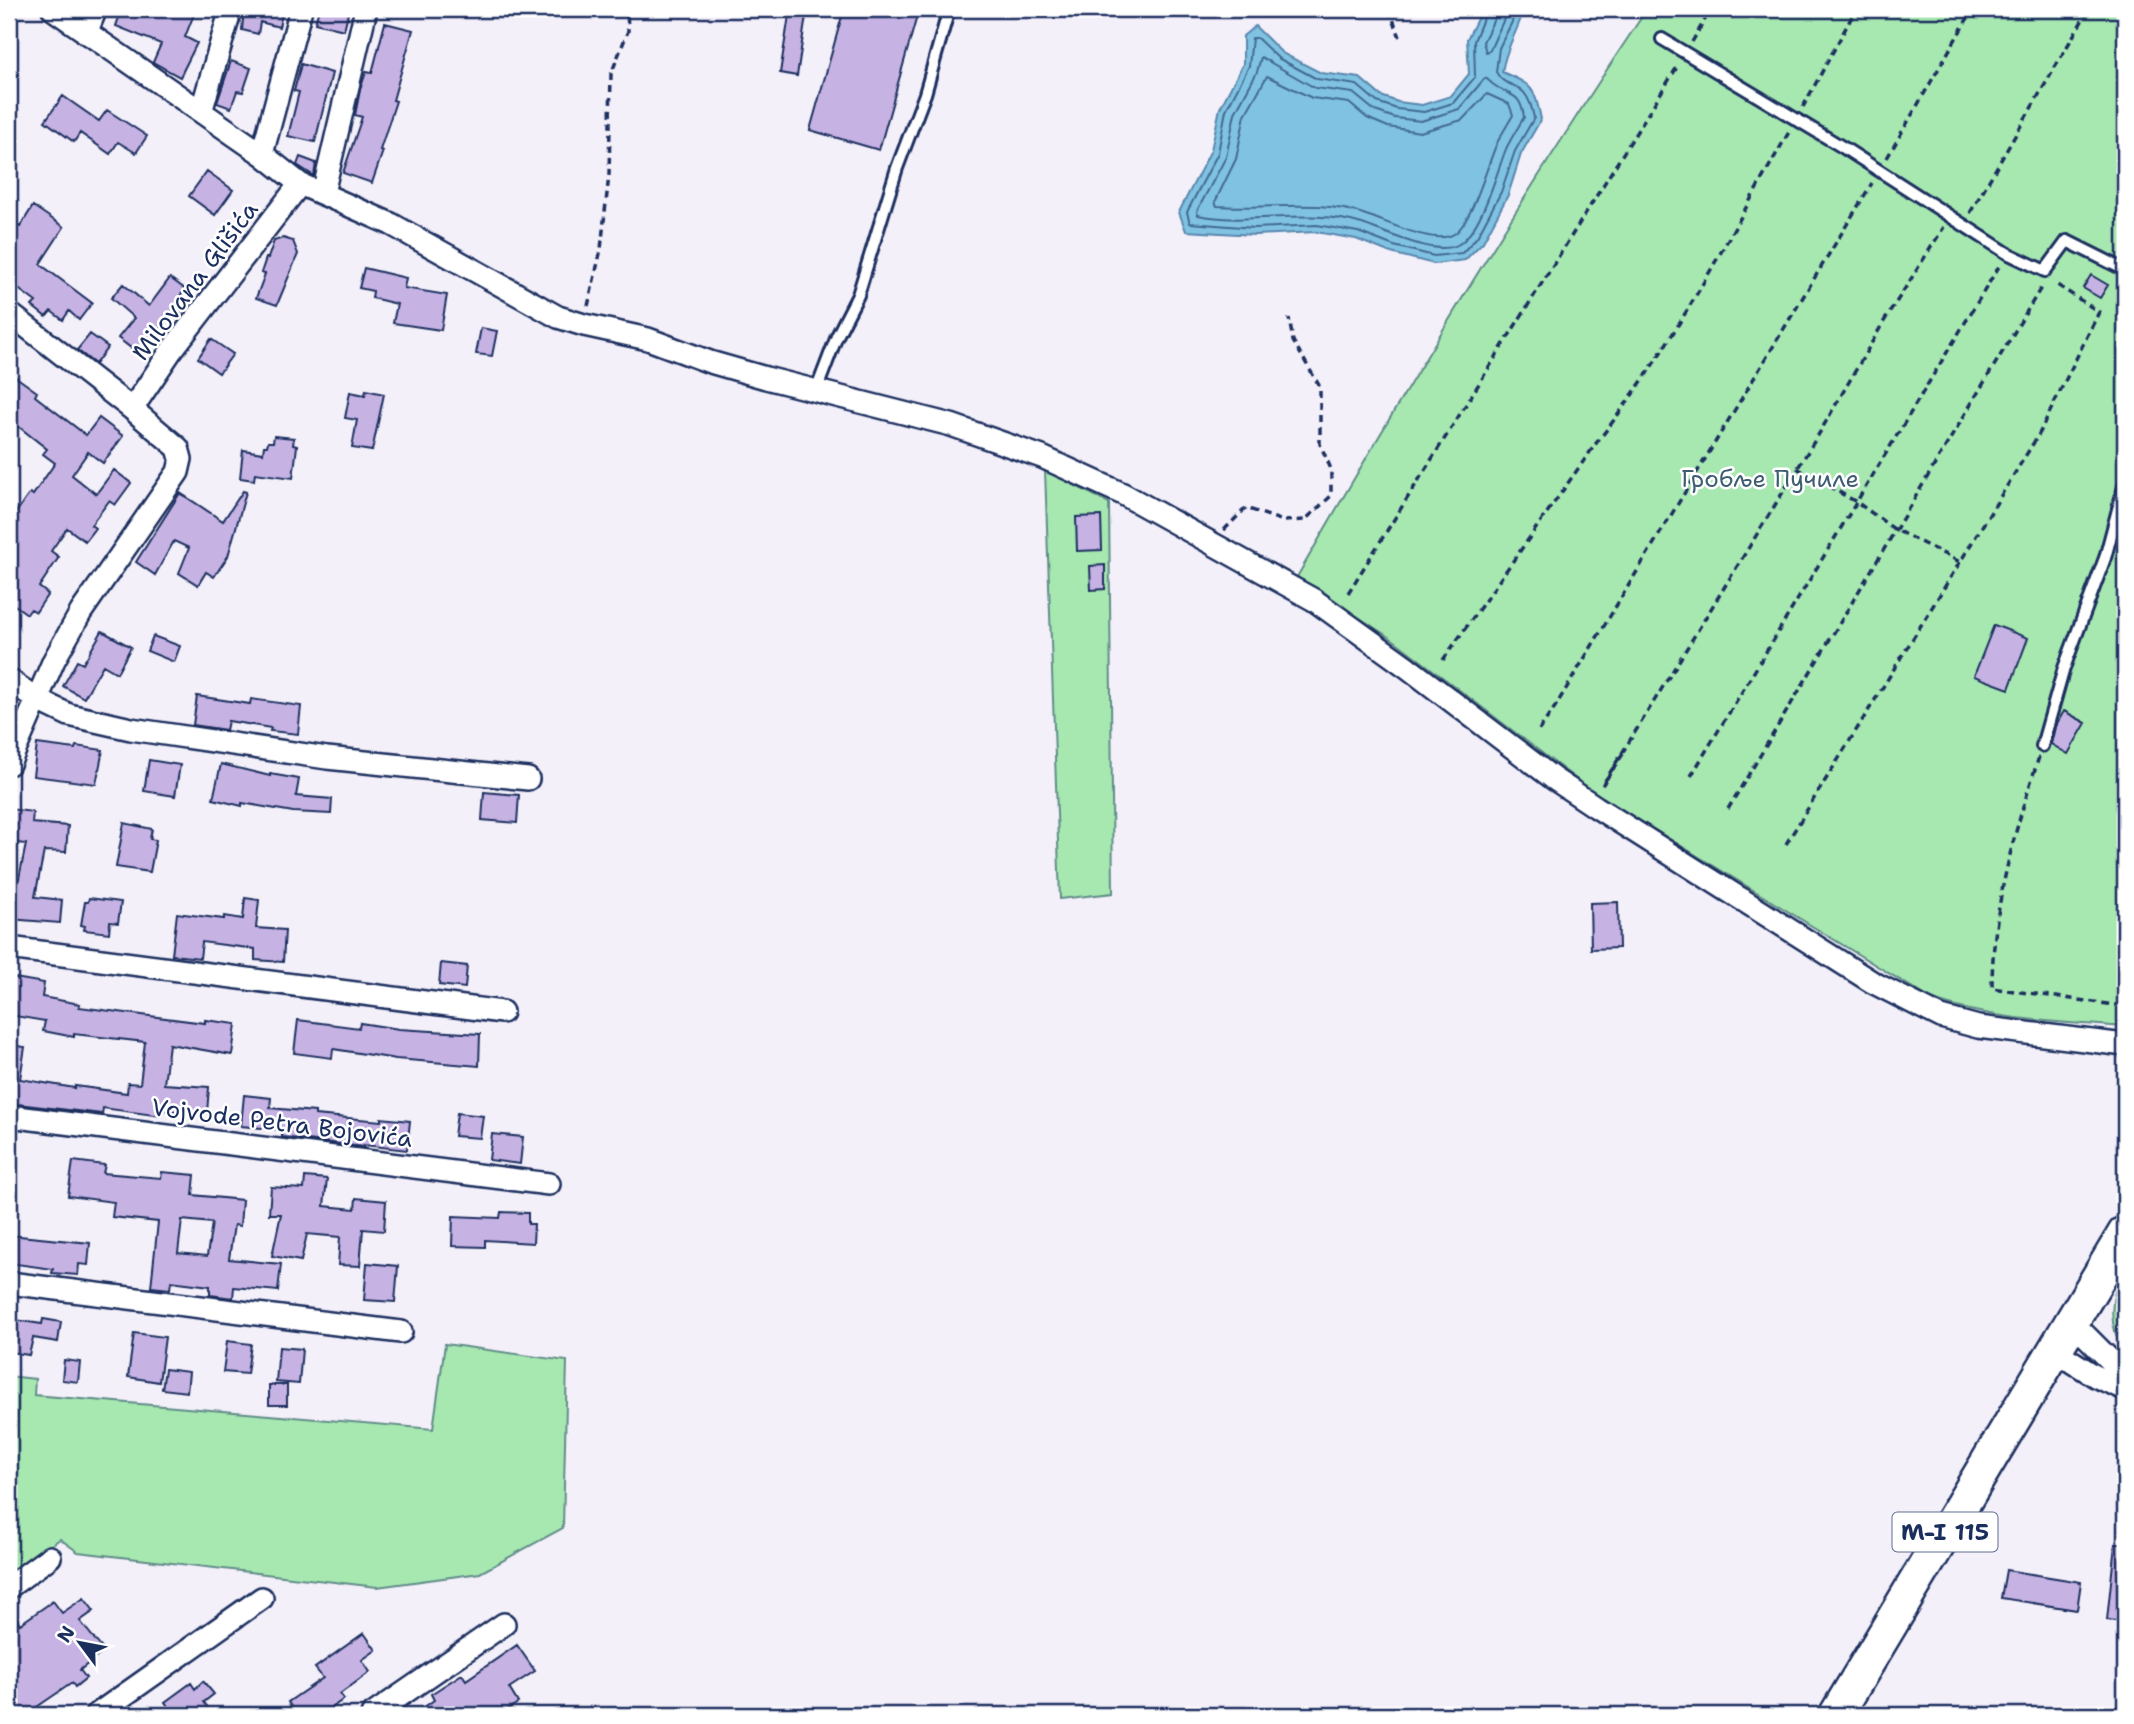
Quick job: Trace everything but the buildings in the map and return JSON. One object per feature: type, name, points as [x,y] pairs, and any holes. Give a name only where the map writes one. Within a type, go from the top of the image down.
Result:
[{"type":"main road","name":"M-I 115","points":[[1836,1715],[2125,1233]]},
{"type":"street","points":[[52,9],[300,184],[391,224],[558,317],[648,339],[710,362],[951,425],[1042,457],[1122,494],[1314,600],[1554,779],[1872,982],[1941,1017],[1978,1027],[2125,1045]]},
{"type":"street","points":[[86,33],[96,9]]},
{"type":"street","points":[[201,112],[231,9]]},
{"type":"street","points":[[262,155],[301,9]]},
{"type":"street","points":[[323,193],[366,9]]},
{"type":"street","name":"Milovana Glišića","points":[[132,409],[171,351],[300,184]]},
{"type":"street","points":[[9,313],[178,448],[181,459],[178,472],[81,612],[54,660],[9,764]]},
{"type":"street","points":[[9,680],[38,700],[69,715],[131,729],[327,758],[528,779]]},
{"type":"street","points":[[9,948],[502,1012]]},
{"type":"street","name":"Vojvode Petra Bojovića","points":[[9,1116],[549,1184]]},
{"type":"street","points":[[9,1283],[401,1332]]},
{"type":"street","points":[[2071,1321],[2112,1362],[2125,1389]]},
{"type":"street","points":[[2054,1350],[2095,1376],[2125,1389]]},
{"type":"street","points":[[9,1587],[50,1558]]},
{"type":"street","points":[[96,1715],[262,1598]]},
{"type":"street","points":[[372,1715],[504,1624]]},
{"type":"lane","points":[[816,391],[837,336],[858,295],[897,168],[925,94],[948,9]]},
{"type":"lane","points":[[1662,39],[1880,170],[2007,253],[2045,271],[2067,241],[2125,270]]},
{"type":"lane","points":[[2042,746],[2064,668],[2105,558],[2125,483]]},
{"type":"path","points":[[584,325],[601,249],[609,175],[611,74],[628,31],[626,9]]},
{"type":"path","points":[[1389,9],[1400,37]]},
{"type":"path","points":[[1348,593],[1686,54],[1711,9]]},
{"type":"path","points":[[1443,660],[1621,412],[1671,335],[1797,119],[1856,9]]},
{"type":"path","points":[[1539,730],[1880,170],[1973,9]]},
{"type":"path","points":[[1964,224],[2089,9]]},
{"type":"path","points":[[1623,754],[1603,784],[1951,216]]},
{"type":"path","points":[[1691,776],[2007,253]]},
{"type":"path","points":[[1728,809],[2047,278],[2099,312],[2039,433],[1786,844]]},
{"type":"path","points":[[1210,544],[1246,508],[1283,522],[1305,520],[1331,496],[1331,469],[1320,444],[1321,387],[1293,341],[1289,318]]},
{"type":"path","points":[[1797,468],[1858,503],[1894,529],[1960,562]]},
{"type":"path","points":[[2042,746],[1999,897],[1992,989],[2115,1004],[2125,1002]]},
{"type":"green space","name":"Гробље Пучиле","points":[[1647,9],[2125,9],[2125,1027],[2001,1016],[1931,999],[1593,792],[1395,641],[1297,577],[1468,290]]},
{"type":"green space","points":[[1045,470],[1109,503],[1113,893],[1060,899]]},
{"type":"green space","points":[[2125,1269],[2125,1352],[2115,1332],[2112,1311],[2116,1290]]},
{"type":"green space","points":[[445,1344],[567,1361],[563,1528],[480,1573],[377,1587],[78,1552],[60,1539],[9,1574],[9,1376],[35,1379],[34,1395],[433,1429]]},
{"type":"water","points":[[1482,9],[1519,9],[1523,12],[1502,72],[1530,88],[1541,119],[1521,154],[1508,195],[1483,242],[1465,260],[1434,264],[1391,253],[1356,239],[1316,232],[1255,235],[1186,231],[1179,212],[1211,150],[1220,108],[1243,64],[1243,36],[1255,26],[1282,53],[1321,73],[1360,78],[1381,96],[1398,102],[1422,105],[1451,96],[1469,74],[1467,39]]}]
